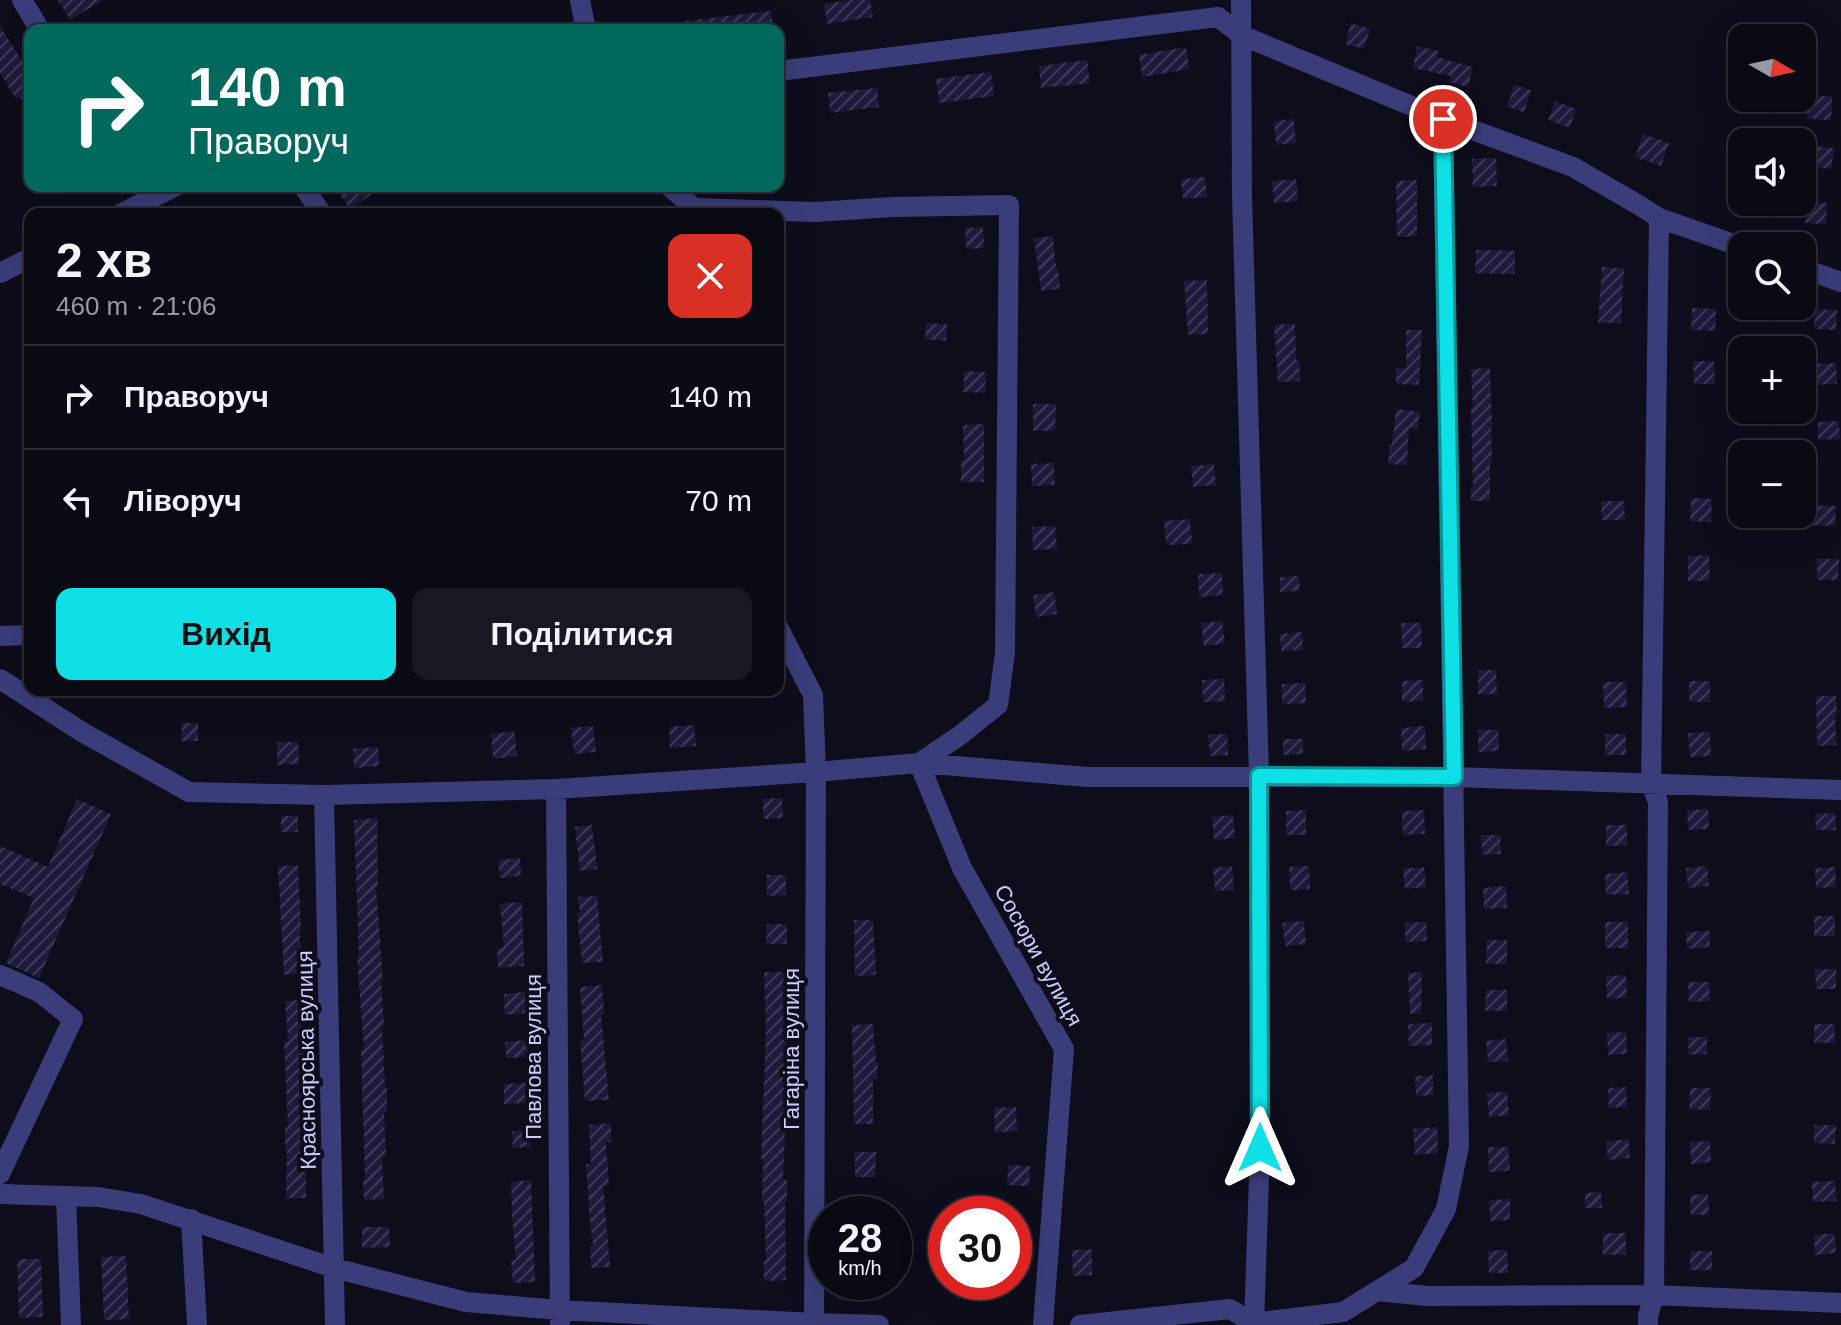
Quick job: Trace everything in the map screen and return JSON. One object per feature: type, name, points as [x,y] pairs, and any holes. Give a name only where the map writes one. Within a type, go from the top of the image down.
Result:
[{"type":"street","points":[[22,0],[36,24]]},
{"type":"street","points":[[580,0],[585,24]]},
{"type":"street","points":[[1241,0],[1242,196],[1259,776],[1260,1148],[1254,1324]]},
{"type":"street","points":[[784,70],[1218,17],[1241,35],[1443,119],[1573,167],[1659,218],[1728,242]]},
{"type":"street","points":[[1080,1325],[1230,1309],[1254,1324],[1343,1312],[1414,1268],[1446,1209],[1459,1146],[1443,119]]},
{"type":"street","points":[[676,192],[694,208]]},
{"type":"street","points":[[784,211],[1009,205],[1005,653],[998,705],[919,763]]},
{"type":"street","points":[[1648,1325],[1654,1295],[1658,802],[1651,783],[1659,218]]},
{"type":"street","points":[[0,272],[24,261]]},
{"type":"street","points":[[1816,273],[1841,282]]},
{"type":"street","points":[[0,636],[24,635]]},
{"type":"street","name":"Гагаріна вулиця","points":[[784,639],[813,695],[816,772],[814,1324]]},
{"type":"street","points":[[0,679],[24,695]]},
{"type":"street","points":[[26,696],[82,732],[189,792],[324,795],[556,789],[919,763],[1088,777],[1454,777],[1841,790]]},
{"type":"street","name":"Сосюри вулиця","points":[[919,763],[962,868],[1064,1049],[1043,1325]]},
{"type":"street","name":"Павлова вулиця","points":[[556,789],[559,1317]]},
{"type":"street","name":"Красноярська вулиця","points":[[324,795],[335,1325]]},
{"type":"street","points":[[0,975],[39,992],[73,1019],[0,1174]]},
{"type":"street","points":[[0,1194],[98,1197],[141,1204],[334,1268],[466,1302],[559,1317],[879,1325]]},
{"type":"street","points":[[66,1197],[71,1325]]},
{"type":"street","points":[[191,1219],[197,1325]]},
{"type":"street","points":[[1377,1291],[1427,1296],[1654,1295],[1841,1303]]},
{"type":"building","points":[[58,0],[103,0],[70,20]]},
{"type":"building","points":[[870,0],[873,17],[827,24],[824,4]]},
{"type":"building","points":[[771,11],[772,24],[685,24],[685,21]]},
{"type":"building","points":[[1351,23],[1370,29],[1364,49],[1345,44]]},
{"type":"building","points":[[0,26],[24,64],[24,104],[20,97],[16,99],[0,73]]},
{"type":"building","points":[[1417,46],[1439,51],[1437,57],[1473,67],[1468,87],[1449,82],[1451,76],[1413,68]]},
{"type":"building","points":[[1186,47],[1189,69],[1142,77],[1139,55]]},
{"type":"building","points":[[1087,60],[1090,83],[1041,88],[1039,66]]},
{"type":"building","points":[[991,72],[994,96],[939,103],[936,79]]},
{"type":"building","points":[[1514,85],[1531,90],[1524,112],[1507,107]]},
{"type":"building","points":[[877,88],[879,107],[830,113],[828,93]]},
{"type":"building","points":[[1816,96],[1832,96],[1831,120],[1807,119],[1807,112],[1816,112]]},
{"type":"building","points":[[1555,101],[1576,109],[1570,128],[1548,120]]},
{"type":"building","points":[[1294,119],[1296,143],[1276,145],[1274,121]]},
{"type":"building","points":[[1643,134],[1669,143],[1661,166],[1635,157]]},
{"type":"building","points":[[1816,146],[1834,148],[1831,169],[1816,168]]},
{"type":"building","points":[[1496,158],[1497,186],[1473,187],[1472,159]]},
{"type":"building","points":[[1205,177],[1207,197],[1183,199],[1181,179]]},
{"type":"building","points":[[1296,179],[1298,201],[1274,203],[1272,181]]},
{"type":"building","points":[[1417,180],[1417,236],[1397,237],[1396,181]]},
{"type":"building","points":[[338,192],[375,192],[351,208]]},
{"type":"building","points":[[1816,202],[1827,203],[1826,224],[1805,223],[1805,216],[1816,216]]},
{"type":"building","points":[[983,227],[984,248],[966,249],[965,228]]},
{"type":"building","points":[[1053,236],[1060,289],[1041,291],[1034,238]]},
{"type":"building","points":[[1476,250],[1515,251],[1515,274],[1475,273]]},
{"type":"building","points":[[1602,267],[1624,268],[1621,323],[1598,323]]},
{"type":"building","points":[[1207,280],[1208,334],[1188,335],[1184,281]]},
{"type":"building","points":[[1692,308],[1716,309],[1715,331],[1691,330]]},
{"type":"building","points":[[1816,309],[1837,310],[1836,330],[1814,329]]},
{"type":"building","points":[[926,323],[947,324],[946,341],[925,339]]},
{"type":"building","points":[[1295,324],[1300,381],[1278,382],[1274,325]]},
{"type":"building","points":[[1406,330],[1422,330],[1419,385],[1396,384],[1396,368],[1406,368]]},
{"type":"building","points":[[1693,361],[1714,361],[1715,384],[1694,384]]},
{"type":"building","points":[[1836,363],[1837,384],[1816,385],[1816,364]]},
{"type":"building","points":[[1490,368],[1490,501],[1471,501],[1471,369]]},
{"type":"building","points":[[964,371],[986,372],[985,393],[963,392]]},
{"type":"building","points":[[1033,404],[1056,404],[1055,431],[1033,431]]},
{"type":"building","points":[[1396,409],[1420,412],[1418,429],[1409,428],[1407,465],[1388,464]]},
{"type":"building","points":[[1839,421],[1840,439],[1818,440],[1818,422]]},
{"type":"building","points":[[984,424],[984,482],[961,482],[963,425]]},
{"type":"building","points":[[1054,463],[1055,485],[1032,486],[1031,464]]},
{"type":"building","points":[[1214,464],[1216,485],[1193,487],[1191,466]]},
{"type":"building","points":[[1691,498],[1712,499],[1711,522],[1690,521]]},
{"type":"building","points":[[1601,501],[1624,501],[1625,520],[1602,520]]},
{"type":"building","points":[[1816,505],[1836,506],[1835,526],[1816,525]]},
{"type":"building","points":[[1190,519],[1192,544],[1166,545],[1164,521]]},
{"type":"building","points":[[1055,526],[1057,549],[1033,550],[1032,527]]},
{"type":"building","points":[[1709,555],[1710,581],[1688,581],[1688,556]]},
{"type":"building","points":[[1817,559],[1839,559],[1838,580],[1817,580]]},
{"type":"building","points":[[1222,573],[1223,595],[1199,597],[1198,574]]},
{"type":"building","points":[[1299,576],[1300,591],[1280,592],[1280,577]]},
{"type":"building","points":[[1054,592],[1057,614],[1036,617],[1033,595]]},
{"type":"building","points":[[1222,621],[1225,643],[1204,646],[1201,623]]},
{"type":"building","points":[[1401,623],[1421,623],[1422,648],[1402,648]]},
{"type":"building","points":[[1302,632],[1303,650],[1281,651],[1280,634]]},
{"type":"building","points":[[1478,670],[1496,670],[1497,694],[1478,694]]},
{"type":"building","points":[[1224,679],[1225,701],[1203,702],[1202,680]]},
{"type":"building","points":[[1423,680],[1423,701],[1402,702],[1402,681]]},
{"type":"building","points":[[1689,681],[1710,681],[1710,702],[1689,702]]},
{"type":"building","points":[[1603,682],[1626,682],[1627,707],[1604,708]]},
{"type":"building","points":[[1305,683],[1306,703],[1282,704],[1282,684]]},
{"type":"building","points":[[1816,696],[1836,696],[1836,745],[1817,746]]},
{"type":"building","points":[[182,723],[198,723],[198,741],[181,741]]},
{"type":"building","points":[[694,725],[696,746],[670,748],[669,727]]},
{"type":"building","points":[[593,726],[596,752],[574,754],[571,728]]},
{"type":"building","points":[[1425,726],[1426,749],[1402,751],[1401,728]]},
{"type":"building","points":[[1478,730],[1498,730],[1499,751],[1478,752]]},
{"type":"building","points":[[514,731],[517,756],[493,759],[491,734]]},
{"type":"building","points":[[1710,732],[1711,756],[1690,757],[1688,733]]},
{"type":"building","points":[[1227,734],[1228,755],[1210,756],[1208,735]]},
{"type":"building","points":[[1605,734],[1626,734],[1626,755],[1605,755]]},
{"type":"building","points":[[1283,739],[1303,739],[1303,754],[1283,755]]},
{"type":"building","points":[[277,742],[298,742],[299,764],[277,765]]},
{"type":"building","points":[[378,747],[379,766],[354,768],[353,749]]},
{"type":"building","points":[[782,798],[783,818],[764,819],[762,799]]},
{"type":"building","points":[[77,799],[111,814],[39,978],[6,963],[34,898],[0,884],[0,846],[48,867]]},
{"type":"building","points":[[1708,809],[1709,829],[1688,830],[1687,810]]},
{"type":"building","points":[[1306,810],[1306,835],[1286,835],[1286,811]]},
{"type":"building","points":[[1424,810],[1425,834],[1403,835],[1402,811]]},
{"type":"building","points":[[1835,813],[1836,830],[1816,830],[1815,814]]},
{"type":"building","points":[[1233,815],[1235,838],[1214,840],[1212,817]]},
{"type":"building","points":[[281,816],[298,816],[298,832],[281,832]]},
{"type":"building","points":[[377,818],[376,888],[383,980],[386,1157],[382,1157],[384,1199],[364,1200],[361,1049],[364,1049],[357,957],[354,820]]},
{"type":"building","points":[[592,825],[597,869],[580,871],[575,827]]},
{"type":"building","points":[[1606,825],[1627,825],[1627,845],[1606,846]]},
{"type":"building","points":[[1481,835],[1500,835],[1501,854],[1482,855]]},
{"type":"building","points":[[520,858],[521,876],[500,878],[498,860]]},
{"type":"building","points":[[298,865],[303,973],[284,975],[278,866]]},
{"type":"building","points":[[1232,866],[1234,890],[1215,891],[1213,868]]},
{"type":"building","points":[[1309,866],[1310,889],[1290,890],[1289,867]]},
{"type":"building","points":[[1707,866],[1709,886],[1688,888],[1686,868]]},
{"type":"building","points":[[1424,867],[1426,887],[1405,889],[1403,869]]},
{"type":"building","points":[[1835,867],[1836,887],[1816,888],[1815,868]]},
{"type":"building","points":[[1627,872],[1629,894],[1606,895],[1605,874]]},
{"type":"building","points":[[767,875],[786,875],[786,895],[767,896]]},
{"type":"building","points":[[1506,886],[1507,908],[1484,909],[1483,888]]},
{"type":"building","points":[[597,896],[603,962],[582,963],[578,897]]},
{"type":"building","points":[[522,902],[524,966],[498,968],[497,948],[504,947],[500,904]]},
{"type":"building","points":[[1814,916],[1835,916],[1835,936],[1814,936]]},
{"type":"building","points":[[854,920],[873,920],[876,975],[855,976]]},
{"type":"building","points":[[1304,921],[1306,944],[1285,946],[1282,923]]},
{"type":"building","points":[[1426,922],[1427,941],[1405,942],[1405,923]]},
{"type":"building","points":[[1605,922],[1628,922],[1628,948],[1605,948]]},
{"type":"building","points":[[767,924],[787,924],[787,944],[766,944]]},
{"type":"building","points":[[1709,931],[1710,947],[1687,949],[1686,932]]},
{"type":"building","points":[[1487,940],[1507,940],[1507,964],[1486,964]]},
{"type":"building","points":[[1815,969],[1836,969],[1836,989],[1816,989]]},
{"type":"building","points":[[764,972],[786,972],[788,1052],[783,1180],[787,1180],[786,1280],[764,1281],[766,1260],[761,1159],[766,1031]]},
{"type":"building","points":[[1422,972],[1421,1014],[1410,1014],[1408,973]]},
{"type":"building","points":[[1626,975],[1627,998],[1607,999],[1606,976]]},
{"type":"building","points":[[1688,982],[1709,982],[1710,1001],[1689,1002]]},
{"type":"building","points":[[602,985],[604,1015],[601,1015],[609,1100],[585,1101],[580,987]]},
{"type":"building","points":[[1486,990],[1507,990],[1507,1011],[1485,1011]]},
{"type":"building","points":[[525,992],[527,1013],[505,1015],[504,994]]},
{"type":"building","points":[[303,1000],[306,1198],[286,1198],[285,1127],[288,1127],[284,1042],[288,1041],[285,1001]]},
{"type":"building","points":[[1432,1023],[1432,1045],[1409,1046],[1408,1024]]},
{"type":"building","points":[[873,1024],[878,1063],[877,1079],[873,1079],[873,1124],[854,1124],[852,1025]]},
{"type":"building","points":[[1814,1024],[1834,1024],[1835,1043],[1814,1043]]},
{"type":"building","points":[[1626,1032],[1627,1054],[1608,1055],[1607,1033]]},
{"type":"building","points":[[1688,1037],[1707,1037],[1707,1054],[1689,1055]]},
{"type":"building","points":[[1506,1039],[1508,1061],[1488,1062],[1486,1041]]},
{"type":"building","points":[[527,1040],[528,1057],[506,1058],[505,1042]]},
{"type":"building","points":[[1433,1075],[1433,1095],[1416,1096],[1415,1076]]},
{"type":"building","points":[[527,1083],[528,1103],[504,1104],[504,1084]]},
{"type":"building","points":[[1626,1087],[1627,1107],[1609,1108],[1608,1088]]},
{"type":"building","points":[[1690,1088],[1711,1088],[1710,1110],[1689,1109]]},
{"type":"building","points":[[1507,1092],[1509,1115],[1489,1117],[1487,1093]]},
{"type":"building","points":[[1016,1107],[1017,1131],[995,1133],[994,1108]]},
{"type":"building","points":[[611,1123],[611,1142],[606,1142],[609,1185],[603,1185],[610,1267],[591,1268],[590,1246],[593,1246],[586,1164],[591,1164],[589,1125]]},
{"type":"building","points":[[1814,1125],[1836,1125],[1835,1144],[1814,1143]]},
{"type":"building","points":[[1437,1127],[1438,1153],[1415,1155],[1413,1129]]},
{"type":"building","points":[[530,1130],[531,1147],[513,1148],[512,1131]]},
{"type":"building","points":[[1628,1139],[1630,1158],[1608,1160],[1606,1142]]},
{"type":"building","points":[[1710,1141],[1711,1162],[1691,1164],[1690,1142]]},
{"type":"building","points":[[1488,1147],[1508,1147],[1510,1171],[1489,1172]]},
{"type":"building","points":[[855,1152],[876,1152],[875,1177],[855,1177]]},
{"type":"building","points":[[1008,1165],[1030,1166],[1029,1186],[1007,1185]]},
{"type":"building","points":[[531,1180],[535,1282],[513,1283],[511,1260],[516,1260],[511,1182]]},
{"type":"building","points":[[1835,1181],[1836,1201],[1813,1202],[1812,1182]]},
{"type":"building","points":[[1601,1192],[1602,1208],[1585,1208],[1585,1193]]},
{"type":"building","points":[[1708,1194],[1709,1215],[1691,1215],[1690,1195]]},
{"type":"building","points":[[1510,1199],[1510,1220],[1490,1221],[1489,1200]]},
{"type":"building","points":[[362,1227],[389,1227],[390,1247],[362,1248]]},
{"type":"building","points":[[1603,1233],[1626,1233],[1626,1255],[1603,1255]]},
{"type":"building","points":[[1834,1233],[1836,1253],[1815,1255],[1814,1235]]},
{"type":"building","points":[[1092,1249],[1092,1275],[1073,1276],[1072,1250]]},
{"type":"building","points":[[1507,1250],[1508,1273],[1489,1273],[1488,1251]]},
{"type":"building","points":[[1690,1251],[1712,1251],[1712,1270],[1690,1270]]},
{"type":"building","points":[[126,1256],[129,1319],[104,1320],[101,1257]]},
{"type":"building","points":[[17,1259],[41,1259],[43,1317],[19,1318]]},
{"type":"route","points":[[1260,1148],[1259,776],[1454,777],[1443,119]]}]
